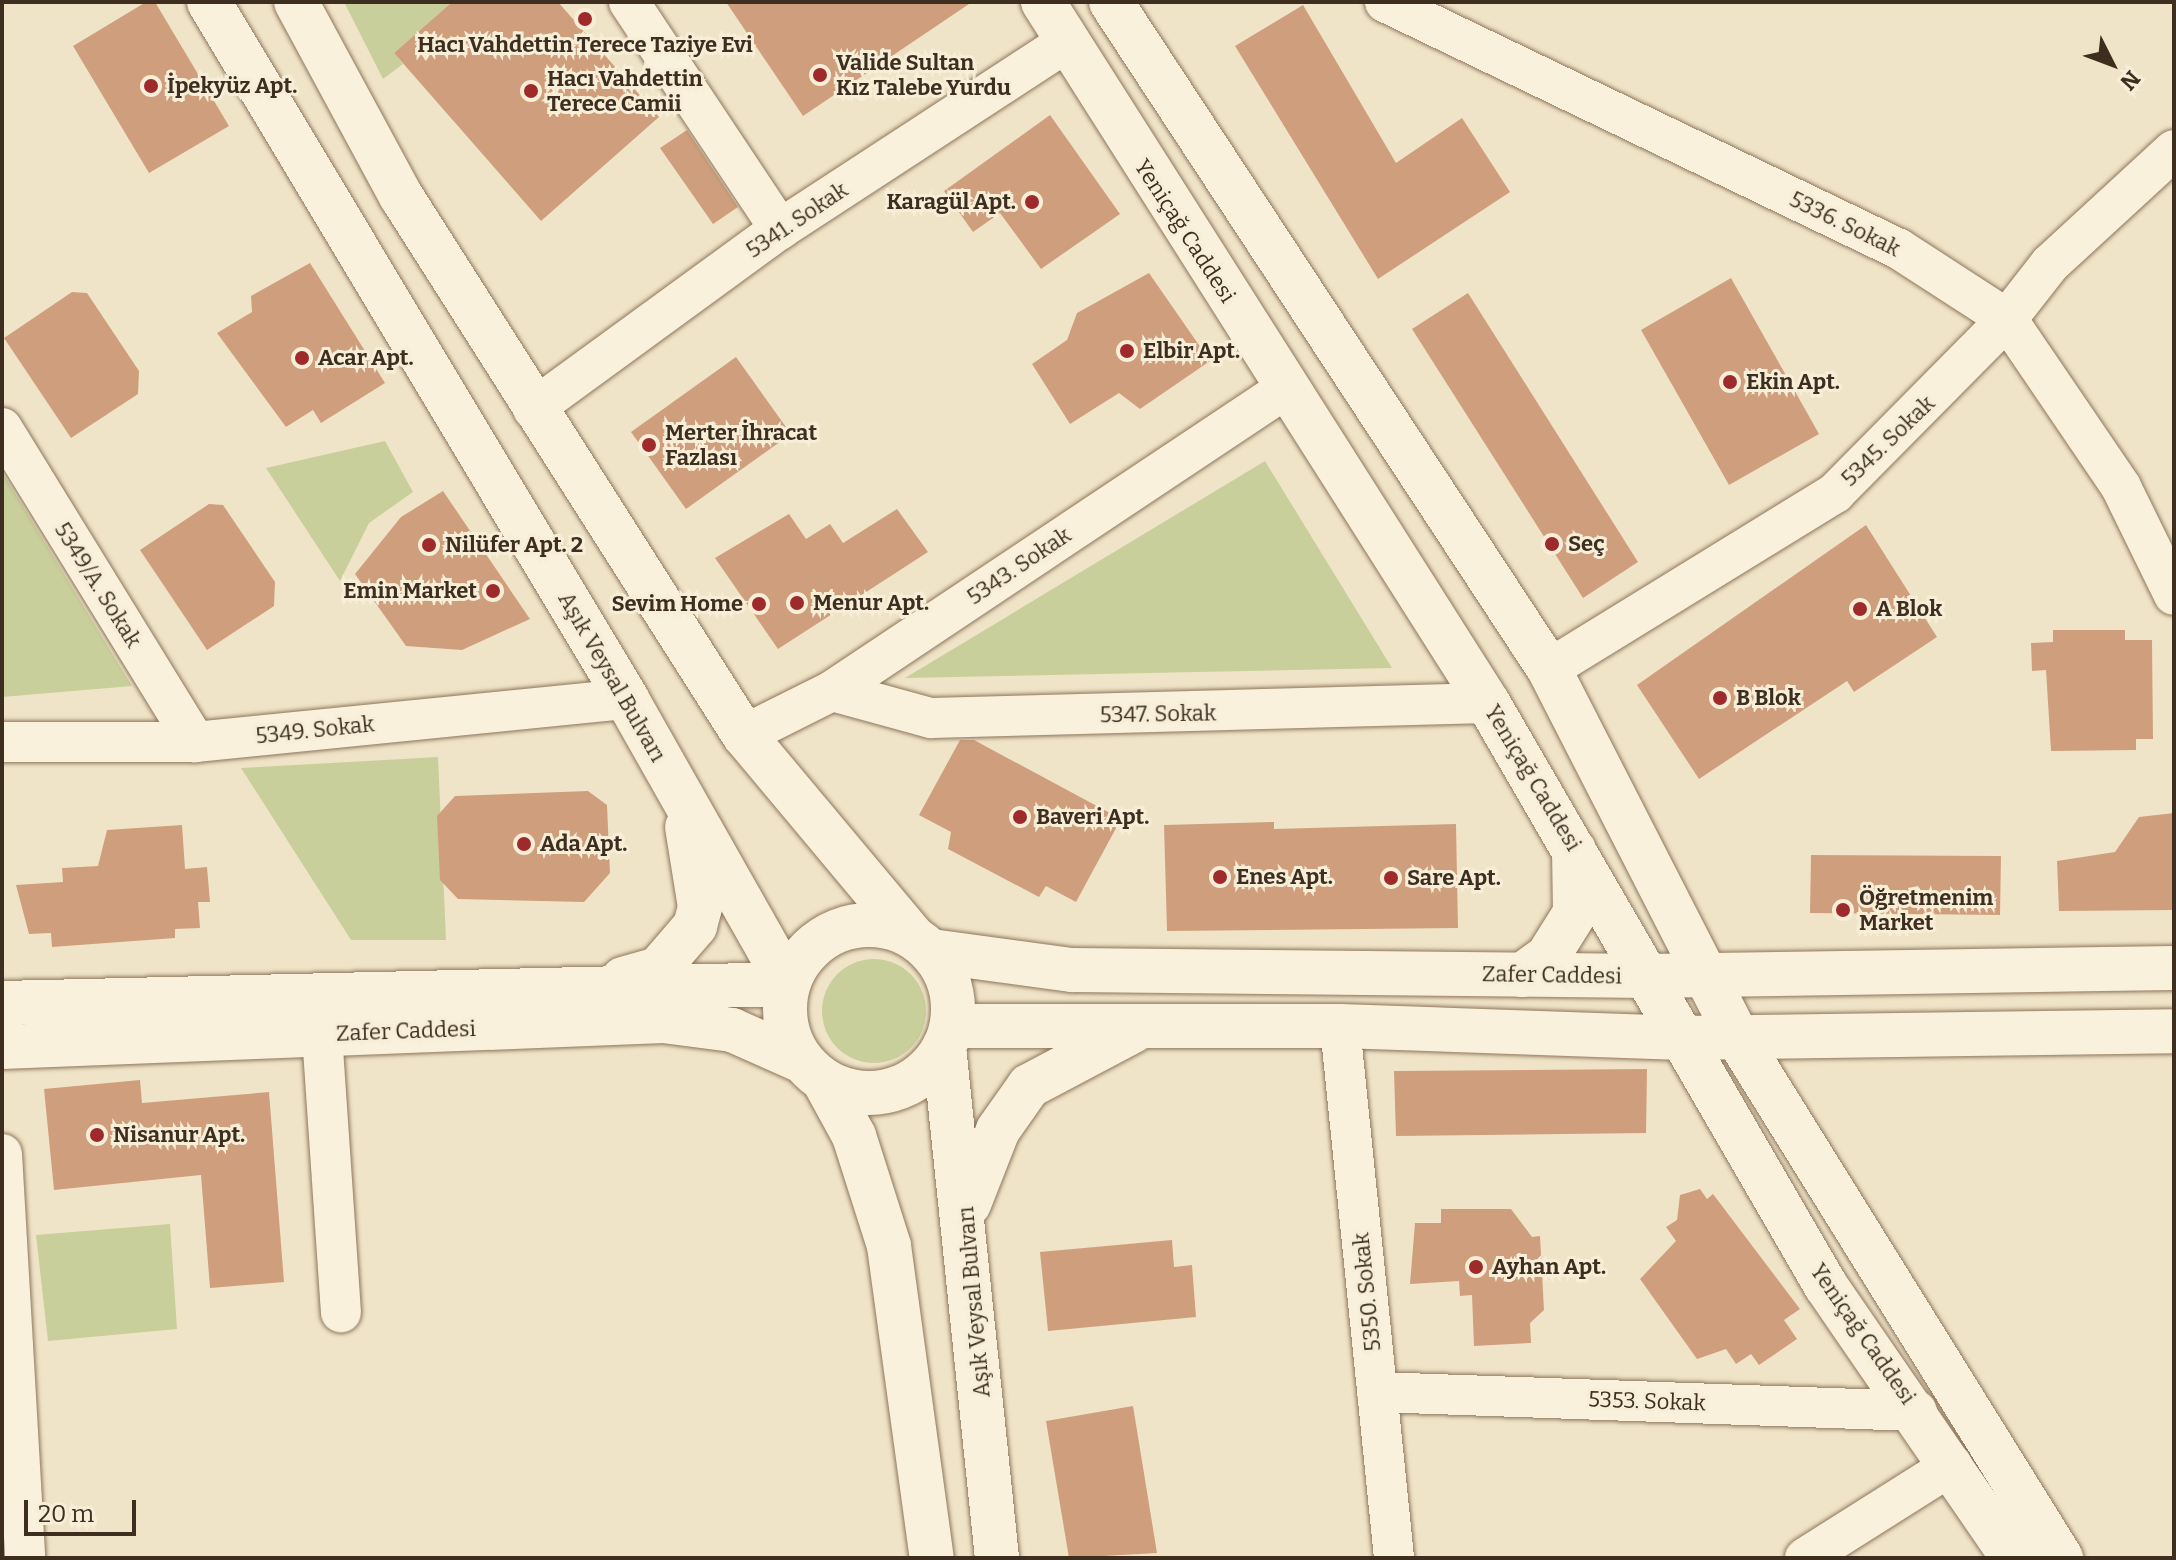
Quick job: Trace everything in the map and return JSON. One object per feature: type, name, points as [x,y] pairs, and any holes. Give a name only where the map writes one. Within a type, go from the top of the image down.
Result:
[{"type":"main road","name":"Aşık Veysal Bulvarı","points":[[209,2],[627,699],[788,984]]},
{"type":"main road","points":[[296,2],[401,196],[533,409],[744,735],[921,943],[949,986],[948,1037],[905,1086],[850,1091],[813,1071]]},
{"type":"main road","name":"Yeniçağ Caddesi","points":[[1043,2],[1488,703],[1826,1286],[1917,1411],[2013,1558]]},
{"type":"main road","name":"Yeniçağ Caddesi","points":[[1111,2],[1549,669],[1711,974],[1737,1037],[2061,1558]]},
{"type":"main road","points":[[593,987],[658,969],[695,926],[694,856],[676,786]]},
{"type":"main road","points":[[1522,975],[1548,956],[1575,913],[1580,887],[1572,844]]},
{"type":"main road","points":[[921,943],[862,924],[838,931],[816,943],[788,984],[789,1035],[854,1136],[889,1246],[932,1558]]},
{"type":"main road","name":"Zafer Caddesi","points":[[921,943],[1072,970],[1647,976],[2174,968]]},
{"type":"main road","points":[[2,1003],[788,984]]},
{"type":"main road","name":"Zafer Caddesi","points":[[2,1047],[663,1021],[732,1030],[813,1071]]},
{"type":"main road","points":[[948,1037],[1145,1026],[1340,1026],[1682,1038],[2174,1031]]},
{"type":"main road","points":[[966,1214],[981,1163],[1029,1086],[1145,1026]]},
{"type":"main road","name":"Aşık Veysal Bulvarı","points":[[948,1037],[997,1558]]},
{"type":"street","points":[[629,2],[780,229]]},
{"type":"street","name":"5336. Sokak","points":[[1385,2],[1899,249],[2007,319],[2121,487],[2174,595]]},
{"type":"street","name":"5341. Sokak","points":[[533,409],[780,229],[1067,42]]},
{"type":"street","name":"5345. Sokak","points":[[1549,669],[1835,493],[2007,319],[2050,264],[2174,150]]},
{"type":"street","name":"5343. Sokak","points":[[744,735],[832,691],[1288,387]]},
{"type":"street","name":"5349/A. Sokak","points":[[2,428],[195,742]]},
{"type":"street","name":"5347. Sokak","points":[[832,691],[931,718],[1488,703]]},
{"type":"street","name":"5349. Sokak","points":[[2,742],[195,742],[627,699]]},
{"type":"street","name":"5350. Sokak","points":[[1340,1026],[1394,1558]]},
{"type":"street","points":[[322,1034],[341,1312]]},
{"type":"street","points":[[2,1154],[25,1558]]},
{"type":"street","name":"5353. Sokak","points":[[1377,1392],[1917,1411]]},
{"type":"street","points":[[1805,1558],[1952,1465]]},
{"type":"green space","points":[[344,2],[452,2],[394,53],[403,64],[383,79]]},
{"type":"green space","points":[[385,441],[413,492],[369,523],[340,581],[266,468]]},
{"type":"green space","points":[[1265,461],[1392,668],[905,678]]},
{"type":"green space","points":[[2,472],[132,686],[2,697]]},
{"type":"green space","points":[[438,757],[446,940],[351,940],[241,768]]},
{"type":"green space","points":[[874,959],[894,963],[911,974],[922,991],[926,1011],[922,1031],[911,1048],[894,1059],[874,1063],[854,1059],[837,1048],[826,1031],[822,1011],[826,991],[837,974],[854,963]]},
{"type":"green space","points":[[170,1224],[177,1329],[48,1341],[36,1235]]},
{"type":"building","name":"İpekyüz Apt.","points":[[146,2],[155,2],[229,126],[149,173],[73,46]]},
{"type":"building","name":"Hacı Vahdettin Terece Camii","points":[[452,2],[558,2],[659,117],[541,221],[394,53]]},
{"type":"building","name":"Valide Sultan Kız Talebe Yurdu","points":[[726,2],[972,2],[803,116]]},
{"type":"building","points":[[1303,5],[1396,163],[1462,118],[1510,192],[1378,279],[1235,46]]},
{"type":"building","name":"Karagül Apt.","points":[[1050,115],[1120,214],[1041,269],[1000,213],[973,232],[944,191]]},
{"type":"building","points":[[687,130],[738,207],[713,224],[660,148]]},
{"type":"building","name":"Acar Apt.","points":[[310,263],[385,383],[321,423],[313,410],[286,427],[217,333],[252,312],[251,296]]},
{"type":"building","name":"Elbir Apt.","points":[[1149,273],[1210,361],[1140,409],[1119,393],[1070,424],[1032,364],[1067,340],[1077,313]]},
{"type":"building","name":"Ekin Apt.","points":[[1731,278],[1819,434],[1729,485],[1641,330]]},
{"type":"building","points":[[72,292],[87,293],[139,371],[138,394],[71,438],[4,338]]},
{"type":"building","points":[[1468,293],[1638,562],[1583,598],[1412,329]]},
{"type":"building","points":[[736,357],[791,434],[686,509],[631,432]]},
{"type":"building","name":"Nilüfer Apt. 2","points":[[443,491],[530,619],[462,650],[406,646],[355,574],[401,517]]},
{"type":"building","points":[[209,504],[223,505],[275,582],[274,606],[207,650],[140,550]]},
{"type":"building","name":"Menur Apt.","points":[[897,509],[928,552],[778,649],[715,558],[789,514],[806,539],[830,524],[843,543]]},
{"type":"building","points":[[1866,525],[1937,637],[1854,692],[1847,681],[1699,779],[1637,685]]},
{"type":"building","points":[[2053,630],[2125,630],[2125,640],[2152,640],[2153,739],[2136,739],[2136,750],[2051,751],[2046,670],[2032,671],[2031,643],[2053,642]]},
{"type":"building","name":"Baveri Apt.","points":[[960,740],[974,740],[1121,819],[1076,902],[1046,886],[1039,897],[948,849],[951,832],[919,815]]},
{"type":"building","name":"Ada Apt.","points":[[588,791],[607,805],[610,873],[584,902],[458,899],[440,880],[437,816],[455,796]]},
{"type":"building","points":[[2174,813],[2174,910],[2059,911],[2057,861],[2115,852],[2139,817]]},
{"type":"building","points":[[1274,822],[1274,829],[1456,824],[1458,928],[1167,931],[1164,825]]},
{"type":"building","points":[[182,825],[185,869],[207,867],[210,902],[198,902],[200,928],[175,929],[175,938],[52,947],[51,933],[29,934],[16,885],[63,882],[62,868],[98,866],[107,830]]},
{"type":"building","points":[[1811,855],[2001,856],[2000,915],[1810,913]]},
{"type":"building","points":[[1647,1069],[1646,1133],[1396,1136],[1394,1071]]},
{"type":"building","points":[[140,1080],[142,1103],[269,1092],[284,1282],[210,1288],[201,1175],[54,1190],[44,1089]]},
{"type":"building","points":[[1700,1189],[1707,1199],[1713,1194],[1800,1309],[1784,1320],[1797,1339],[1759,1365],[1751,1354],[1736,1364],[1726,1349],[1697,1359],[1640,1279],[1676,1241],[1666,1227],[1677,1220],[1680,1195]]},
{"type":"building","name":"Ayhan Apt.","points":[[1441,1209],[1511,1209],[1532,1237],[1540,1236],[1544,1310],[1530,1323],[1531,1343],[1474,1346],[1472,1295],[1460,1296],[1459,1281],[1410,1284],[1415,1223],[1441,1223]]},
{"type":"building","points":[[1172,1240],[1174,1267],[1192,1265],[1196,1317],[1048,1331],[1040,1252]]},
{"type":"building","points":[[1133,1406],[1157,1553],[1069,1558],[1046,1421]]},
{"type":"place","name":"Hacı Vahdettin Terece Taziye Evi","points":[[585,19]]},
{"type":"place","name":"Valide Sultan Kız Talebe Yurdu","points":[[820,75]]},
{"type":"place","name":"İpekyüz Apt.","points":[[151,86]]},
{"type":"place","name":"Hacı Vahdettin Terece Camii","points":[[531,91]]},
{"type":"place","name":"Karagül Apt.","points":[[1032,202]]},
{"type":"place","name":"Elbir Apt.","points":[[1127,351]]},
{"type":"place","name":"Acar Apt.","points":[[302,358]]},
{"type":"place","name":"Ekin Apt.","points":[[1730,382]]},
{"type":"place","name":"Merter İhracat Fazlası","points":[[649,445]]},
{"type":"place","name":"Seç","points":[[1552,544]]},
{"type":"place","name":"Nilüfer Apt. 2","points":[[429,545]]},
{"type":"place","name":"Emin Market","points":[[493,591]]},
{"type":"place","name":"Menur Apt.","points":[[797,603]]},
{"type":"place","name":"Sevim Home","points":[[759,604]]},
{"type":"place","name":"A Blok","points":[[1860,609]]},
{"type":"place","name":"B Blok","points":[[1720,698]]},
{"type":"place","name":"Baveri Apt.","points":[[1020,817]]},
{"type":"place","name":"Ada Apt.","points":[[524,844]]},
{"type":"place","name":"Enes Apt.","points":[[1220,877]]},
{"type":"place","name":"Sare Apt.","points":[[1391,878]]},
{"type":"place","name":"Öğretmenim Market","points":[[1843,910]]},
{"type":"place","name":"Nisanur Apt.","points":[[97,1135]]},
{"type":"place","name":"Ayhan Apt.","points":[[1476,1267]]}]
